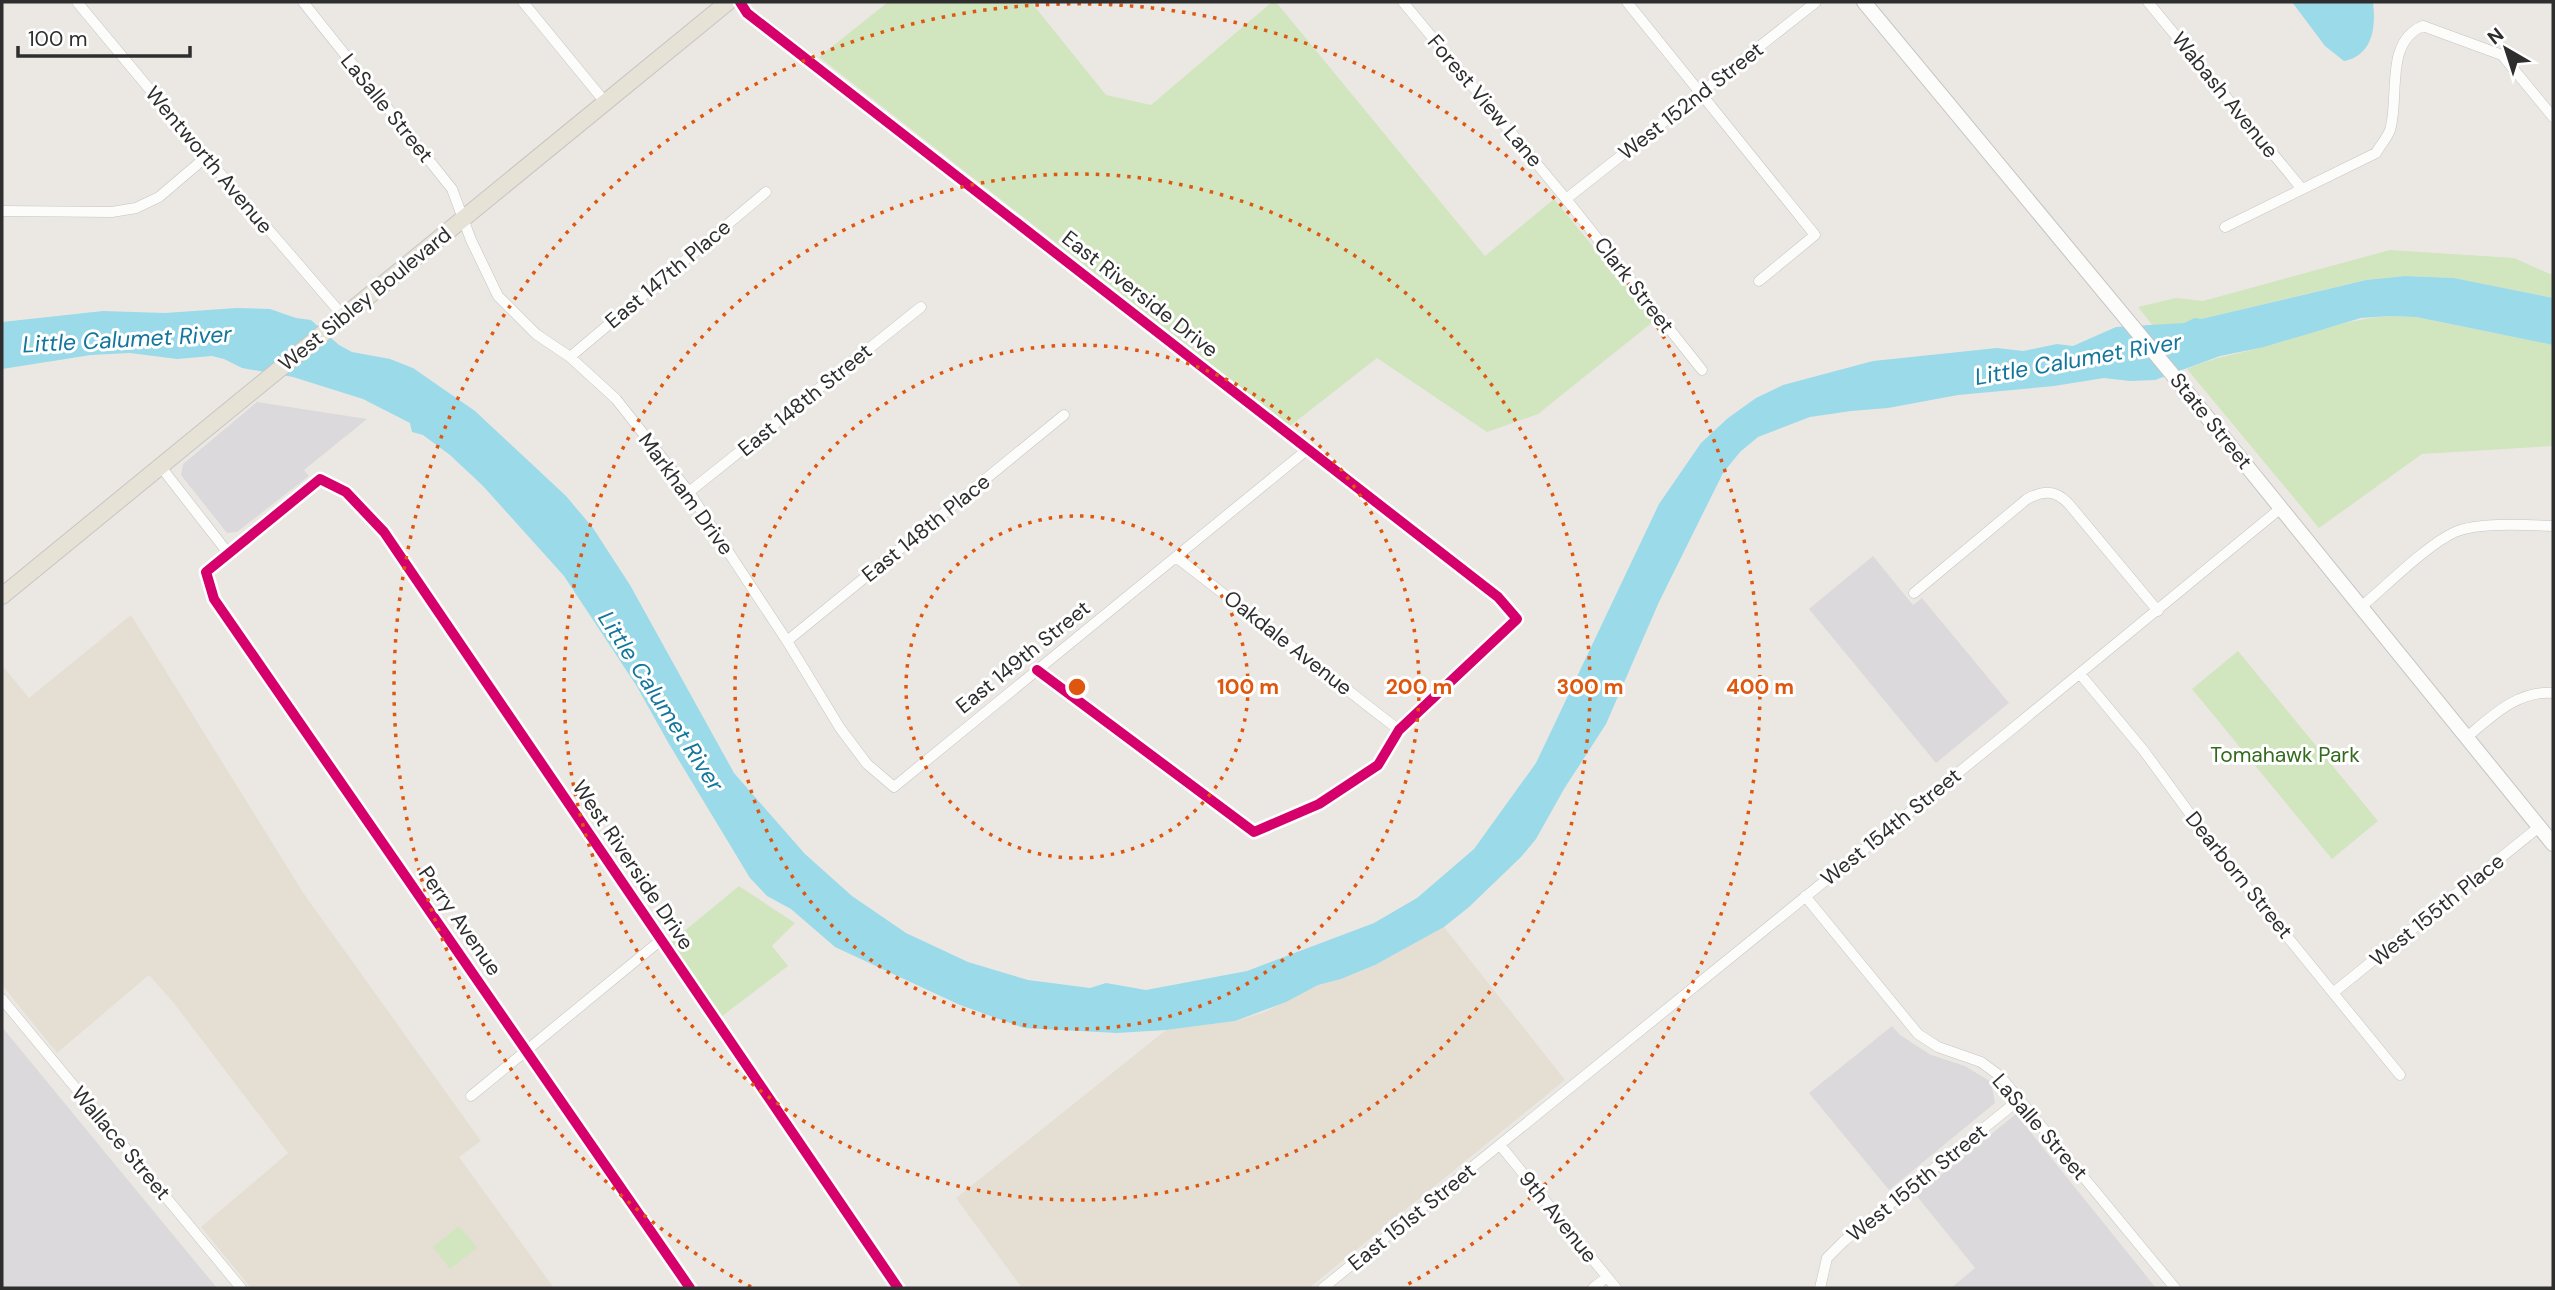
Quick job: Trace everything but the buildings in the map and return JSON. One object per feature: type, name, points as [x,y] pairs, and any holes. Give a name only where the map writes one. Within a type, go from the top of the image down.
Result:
[{"type":"main road","name":"West Sibley Boulevard","points":[[2,596],[728,2]]},
{"type":"main road","name":"State Street","points":[[1864,2],[2177,380],[2553,844]]},
{"type":"street","name":"Wentworth Avenue","points":[[77,2],[340,320]]},
{"type":"street","name":"LaSalle Street","points":[[303,2],[452,189],[464,218]]},
{"type":"street","points":[[523,2],[605,102]]},
{"type":"street","name":"East Riverside Drive","points":[[740,2],[747,13],[1498,597],[1517,619],[1399,730]]},
{"type":"street","name":"Forest View Lane","points":[[1404,2],[1566,200]]},
{"type":"street","points":[[1627,2],[1815,235],[1759,281]]},
{"type":"street","name":"West 152nd Street","points":[[1566,200],[1816,2]]},
{"type":"street","name":"Wabash Avenue","points":[[2148,2],[2302,189]]},
{"type":"street","points":[[2225,227],[2376,153],[2390,130],[2402,43],[2413,30],[2423,26],[2502,55],[2553,117]]},
{"type":"street","points":[[2,211],[112,212],[136,208],[159,197],[206,158]]},
{"type":"street","name":"East 147th Place","points":[[570,357],[765,192]]},
{"type":"street","name":"Clark Street","points":[[1566,200],[1702,370]]},
{"type":"street","name":"Markham Drive","points":[[464,218],[471,240],[498,296],[536,334],[570,357],[616,399],[689,492],[787,641],[840,728],[867,764],[894,787]]},
{"type":"street","name":"East 148th Street","points":[[689,492],[921,307]]},
{"type":"street","name":"East 148th Place","points":[[787,641],[1064,415]]},
{"type":"street","points":[[1176,557],[1308,449]]},
{"type":"street","points":[[161,467],[228,553]]},
{"type":"street","name":"West Riverside Drive","points":[[228,553],[320,479],[346,492],[384,532],[898,1288]]},
{"type":"street","points":[[1914,593],[2027,499],[2038,493],[2051,492],[2060,495],[2068,503],[2158,611]]},
{"type":"street","name":"West 154th Street","points":[[1500,1145],[2281,508]]},
{"type":"street","points":[[2361,607],[2455,532],[2503,526],[2553,526]]},
{"type":"street","name":"Perry Avenue","points":[[228,553],[206,572],[214,599],[690,1288]]},
{"type":"street","name":"East 149th Street","points":[[894,787],[1176,557]]},
{"type":"street","name":"Oakdale Avenue","points":[[1176,557],[1399,730]]},
{"type":"street","points":[[1037,670],[1254,832],[1319,804],[1378,765],[1399,730]]},
{"type":"street","name":"Dearborn Street","points":[[2080,674],[2144,751],[2206,837],[2400,1075]]},
{"type":"street","points":[[2467,737],[2513,701],[2531,694],[2553,693]]},
{"type":"street","name":"West 155th Place","points":[[2334,992],[2539,827]]},
{"type":"street","name":"LaSalle Street","points":[[1805,897],[1918,1034],[1938,1047],[1981,1062],[2000,1076],[2175,1288]]},
{"type":"street","points":[[471,1096],[661,940]]},
{"type":"street","name":"Wallace Street","points":[[2,999],[241,1288]]},
{"type":"street","name":"West 155th Street","points":[[1820,1288],[1827,1258],[1844,1241],[2020,1099]]},
{"type":"street","name":"9th Avenue","points":[[1500,1145],[1616,1288]]},
{"type":"street","name":"East 151st Street","points":[[1323,1288],[1500,1145]]},
{"type":"street","points":[[1592,1288],[1607,1277]]},
{"type":"shaded area","points":[[257,402],[367,419],[304,470],[309,476],[237,532],[227,533],[181,475],[183,464]]},
{"type":"shaded area","points":[[1873,556],[1913,605],[1922,598],[2009,703],[1936,763],[1809,609]]},
{"type":"shaded area","points":[[131,615],[304,894],[481,1141],[459,1157],[554,1288],[251,1288],[201,1227],[288,1153],[173,1002],[149,975],[57,1053],[2,985],[2,665],[29,698]]},
{"type":"shaded area","points":[[1444,927],[1565,1080],[1309,1288],[1022,1288],[956,1198],[1166,1030],[1235,1021],[1265,1012],[1318,985],[1375,965]]},
{"type":"shaded area","points":[[1892,1026],[1900,1035],[1931,1055],[1965,1066],[1991,1082],[1995,1103],[1889,1190],[1809,1093]]},
{"type":"shaded area","points":[[2,1027],[113,1162],[217,1288],[2,1288]]},
{"type":"shaded area","points":[[2016,1114],[2156,1288],[1951,1288],[1975,1268],[1916,1195]]},
{"type":"green space","points":[[888,2],[1031,2],[1106,95],[1151,105],[1272,2],[1276,2],[1485,256],[1554,199],[1654,321],[1538,414],[1487,432],[1377,358],[1290,426],[819,57]]},
{"type":"green space","points":[[2390,250],[2514,258],[2553,273],[2553,298],[2454,278],[2405,276],[2365,280],[2184,323],[2153,326],[2138,307],[2176,298],[2203,301]]},
{"type":"green space","points":[[2389,316],[2415,317],[2553,345],[2553,446],[2422,454],[2319,528],[2187,369],[2342,324]]},
{"type":"green space","name":"Tomahawk Park","points":[[2238,651],[2378,821],[2332,859],[2192,689]]},
{"type":"green space","points":[[739,886],[795,923],[772,946],[788,966],[721,1017],[671,942]]},
{"type":"green space","points":[[459,1226],[477,1248],[450,1269],[433,1247]]},
{"type":"water","points":[[2292,2],[2373,2],[2373,30],[2367,46],[2354,58],[2344,61],[2325,46]]},
{"type":"water","name":"Little Calumet River","points":[[2405,276],[2454,278],[2553,298],[2553,345],[2416,317],[2361,318],[2264,347],[2220,356],[2155,380],[2104,378],[2054,386],[1958,395],[1888,408],[1810,417],[1758,437],[1740,452],[1723,473],[1659,602],[1606,724],[1536,839],[1469,907],[1444,927],[1375,965],[1318,985],[1286,1002],[1235,1021],[1117,1033],[1024,1028],[960,1005],[835,947],[791,909],[767,896],[750,878],[636,685],[564,576],[483,486],[450,455],[423,435],[412,432],[410,423],[363,399],[293,377],[242,368],[212,356],[177,359],[130,353],[91,355],[2,369],[2,322],[103,311],[165,313],[236,308],[270,309],[311,320],[339,345],[352,352],[390,359],[413,368],[475,411],[566,496],[593,528],[630,585],[734,773],[805,854],[852,896],[906,933],[968,962],[1028,980],[1090,988],[1106,983],[1146,990],[1247,971],[1374,923],[1417,898],[1474,849],[1536,763],[1659,504],[1701,443],[1728,418],[1756,398],[1783,385],[1873,361],[1997,348],[2023,351],[2057,344],[2073,346],[2116,327],[2184,323],[2195,318],[2201,319],[2366,280]]},
{"type":"cycle path","points":[[740,2],[747,13],[1498,597],[1517,619],[1399,730],[1378,765],[1319,804],[1254,832],[1037,670]]},
{"type":"cycle path","points":[[690,1288],[214,599],[206,572],[320,479],[346,492],[384,532],[898,1288]]}]
